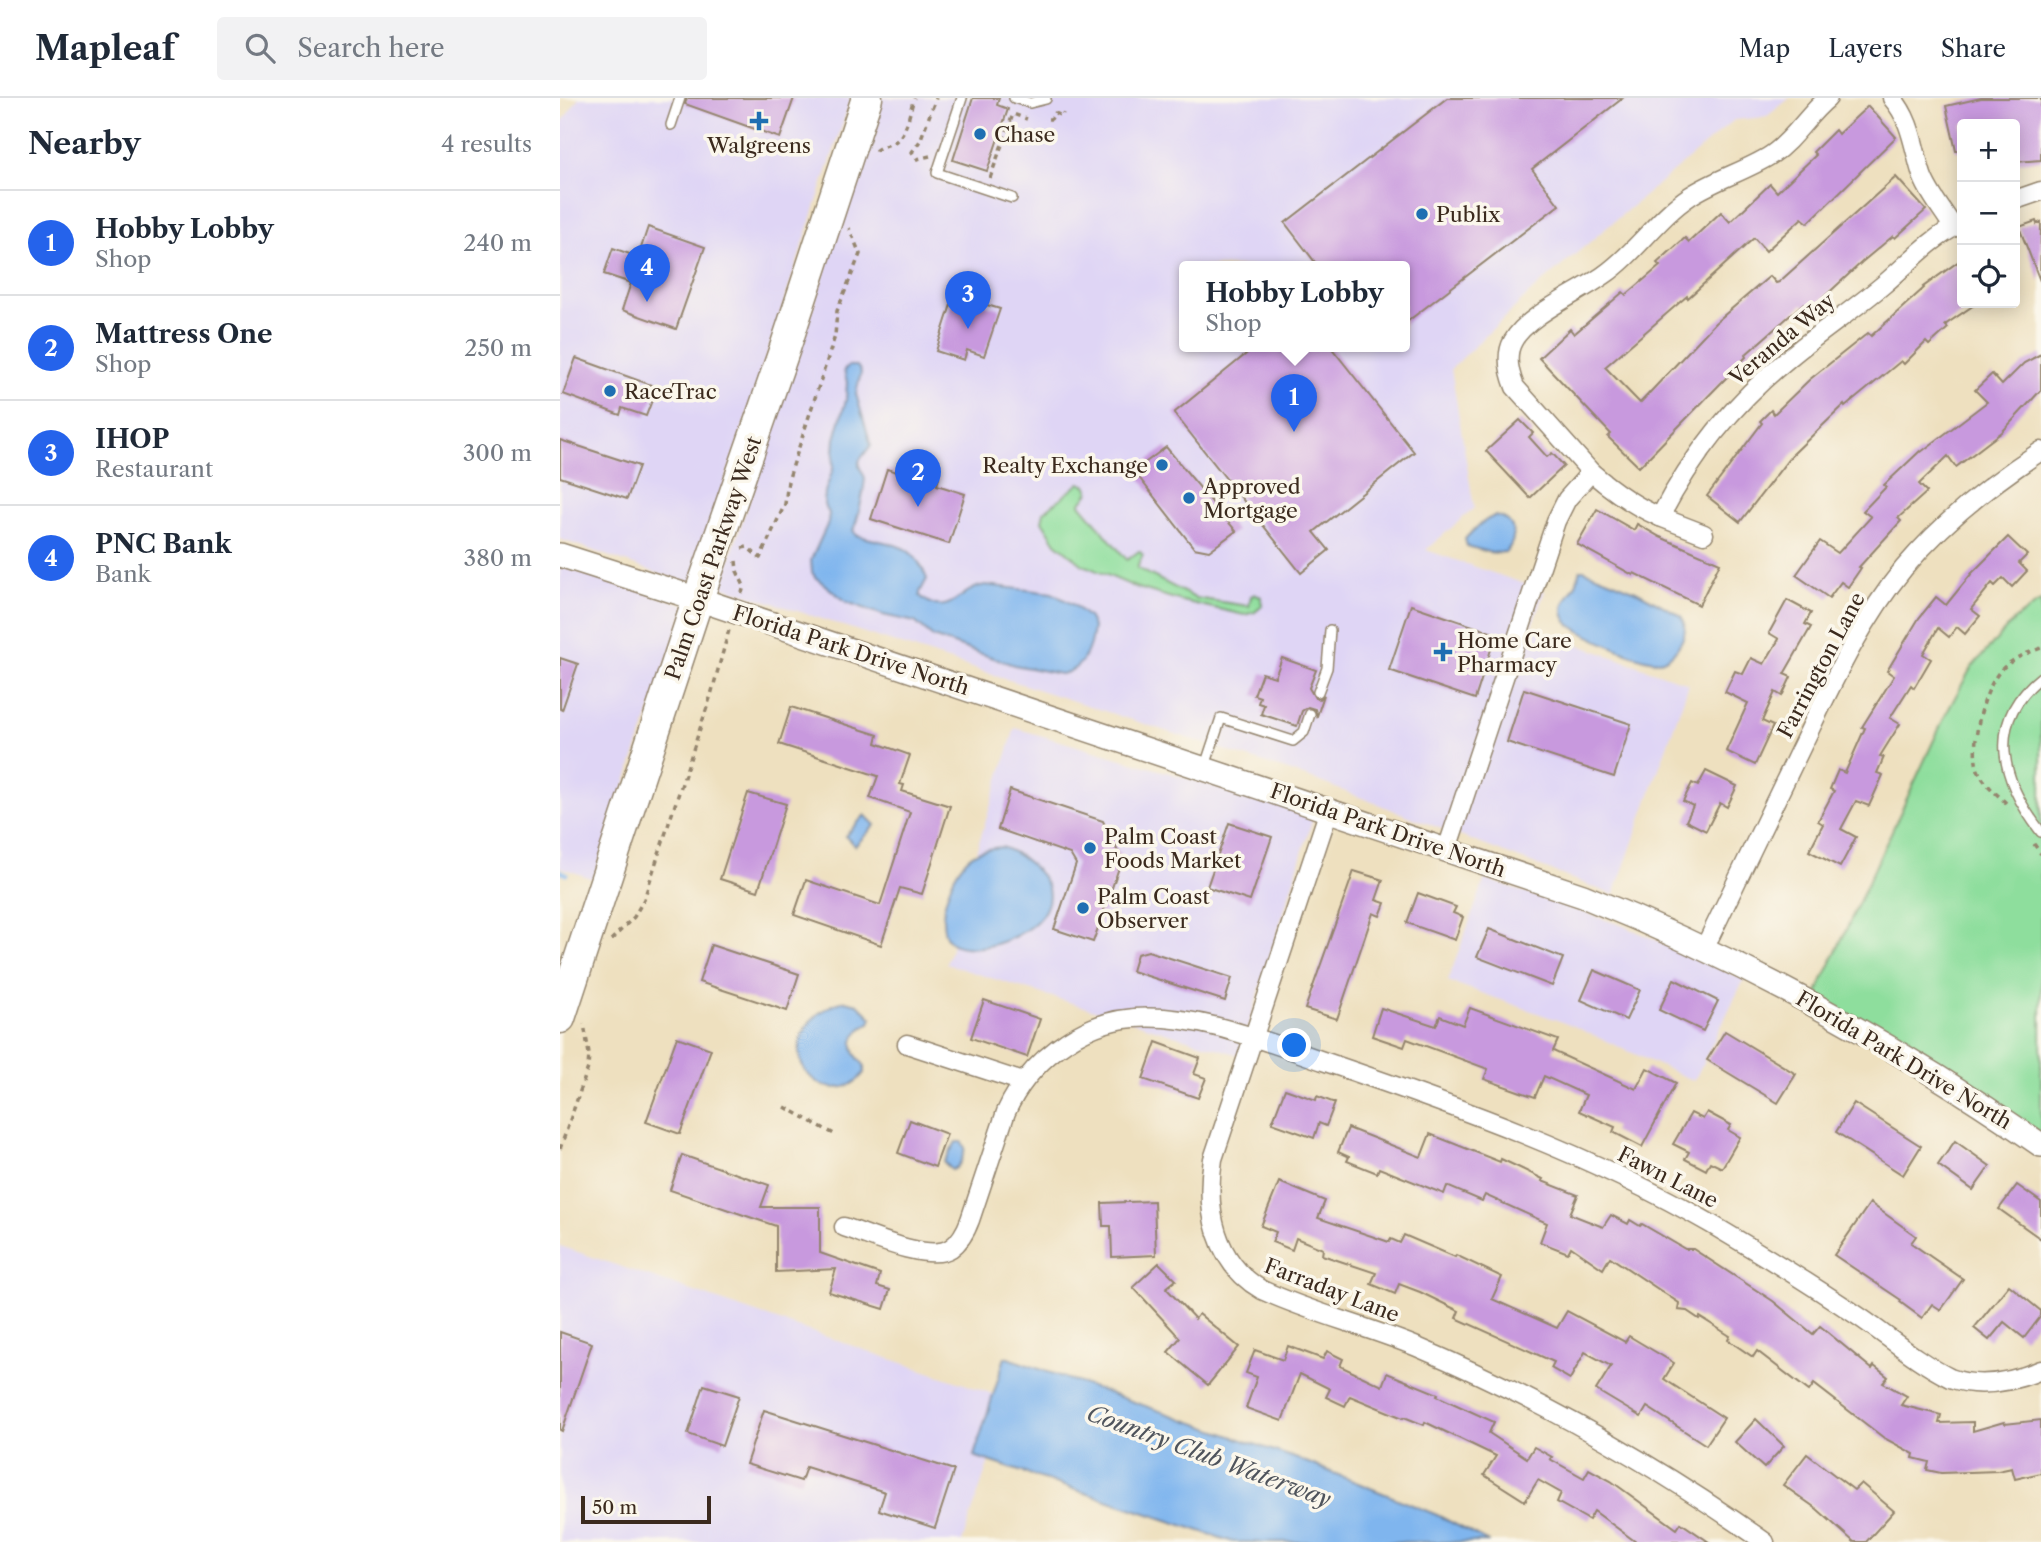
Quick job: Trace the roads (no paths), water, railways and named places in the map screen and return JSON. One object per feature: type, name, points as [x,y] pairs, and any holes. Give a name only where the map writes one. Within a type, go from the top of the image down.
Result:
[{"type":"main road","name":"Palm Coast Parkway West","points":[[572,1019],[698,599],[789,336],[867,98]]},
{"type":"street","points":[[1704,534],[1639,508],[1591,472],[1515,387],[1509,362],[1513,341],[1528,323],[1619,263],[1657,224],[1691,196],[1773,154],[1793,137],[1828,98]]},
{"type":"street","points":[[1892,98],[1905,116],[1927,187],[1957,224]]},
{"type":"street","points":[[2020,198],[2041,191]]},
{"type":"street","name":"Veranda Way","points":[[1660,517],[1703,446],[1758,385],[1957,226]]},
{"type":"street","name":"Farrington Lane","points":[[1704,948],[1837,674],[1869,617],[1905,568],[1943,527],[1996,481],[2041,451]]},
{"type":"street","points":[[1447,849],[1556,521],[1567,499],[1591,472]]},
{"type":"street","name":"Florida Park Drive North","points":[[560,555],[1583,896],[1704,948],[1780,985],[1858,1029],[2041,1145]]},
{"type":"street","name":"Farraday Lane","points":[[1329,810],[1216,1145],[1210,1184],[1211,1208],[1218,1237],[1230,1262],[1247,1281],[1262,1290],[1294,1304],[1413,1345],[1527,1398],[1665,1474],[1765,1542]]},
{"type":"street","name":"Fawn Lane","points":[[844,1227],[921,1251],[938,1252],[952,1247],[967,1229],[1006,1112],[1023,1082],[1044,1059],[1079,1035],[1114,1020],[1164,1018],[1252,1037],[1461,1109],[1630,1182],[1735,1238],[1950,1378],[1968,1383],[1997,1383],[2041,1370]]},
{"type":"street","points":[[907,1044],[1023,1082]]},
{"type":"lane","points":[[671,125],[680,98]]},
{"type":"lane","points":[[962,98],[937,173],[1012,198]]},
{"type":"lane","points":[[1014,98],[1030,103],[1045,99]]},
{"type":"lane","points":[[1318,692],[1327,668],[1330,630]]},
{"type":"lane","points":[[2041,677],[2027,690],[2013,713],[2005,738],[2004,752],[2015,794],[2041,832]]},
{"type":"lane","points":[[1204,769],[1221,718],[1293,741],[1301,735],[1310,714]]},
{"type":"water","points":[[849,366],[857,366],[861,372],[856,394],[871,445],[859,461],[865,478],[853,530],[856,535],[907,550],[921,566],[927,579],[920,596],[939,606],[986,585],[1052,593],[1074,605],[1089,618],[1093,627],[1088,650],[1075,668],[1061,674],[1014,665],[933,637],[915,622],[883,615],[847,602],[815,577],[811,560],[828,523],[829,513],[824,505],[825,492],[833,469],[835,439],[846,400],[847,382],[844,370]]},
{"type":"water","points":[[1494,516],[1507,520],[1513,530],[1512,541],[1506,552],[1491,553],[1467,546],[1465,539],[1478,526]]},
{"type":"water","points":[[1580,570],[1636,591],[1680,615],[1684,633],[1674,652],[1663,660],[1655,661],[1630,654],[1570,625],[1565,619],[1563,607],[1577,582]]},
{"type":"water","points":[[865,815],[875,825],[855,846],[845,836]]},
{"type":"water","points":[[1002,847],[1021,857],[1037,871],[1048,890],[1046,908],[1034,924],[1015,936],[972,948],[955,944],[945,934],[943,924],[946,901],[954,878],[960,867],[976,853]]},
{"type":"water","points":[[845,1001],[858,1004],[872,1018],[870,1023],[856,1034],[853,1042],[855,1053],[864,1065],[864,1073],[852,1084],[838,1088],[824,1085],[812,1078],[803,1067],[799,1052],[802,1037],[812,1020],[827,1008]]},
{"type":"water","points":[[956,1142],[962,1142],[965,1148],[960,1164],[952,1170],[944,1162]]},
{"type":"water","name":"Country Club Waterway","points":[[1005,1357],[1306,1462],[1437,1515],[1489,1542],[1233,1542],[974,1456]]},
{"type":"waterway","points":[[560,871],[566,874]]},
{"type":"place","name":"Walgreens","points":[[759,121]]},
{"type":"place","name":"Chase","points":[[980,134]]},
{"type":"place","name":"Publix","points":[[1422,214]]},
{"type":"place","name":"PNC Bank","points":[[647,302]]},
{"type":"place","name":"IHOP","points":[[968,329]]},
{"type":"place","name":"RaceTrac","points":[[610,391]]},
{"type":"place","name":"Hobby Lobby","points":[[1294,432]]},
{"type":"place","name":"Realty Exchange","points":[[1162,465]]},
{"type":"place","name":"Approved Mortgage","points":[[1189,498]]},
{"type":"place","name":"Mattress One","points":[[918,507]]},
{"type":"place","name":"Home Care Pharmacy","points":[[1443,652]]},
{"type":"place","name":"Palm Coast Foods Market","points":[[1090,848]]},
{"type":"place","name":"Palm Coast Observer","points":[[1083,908]]}]
